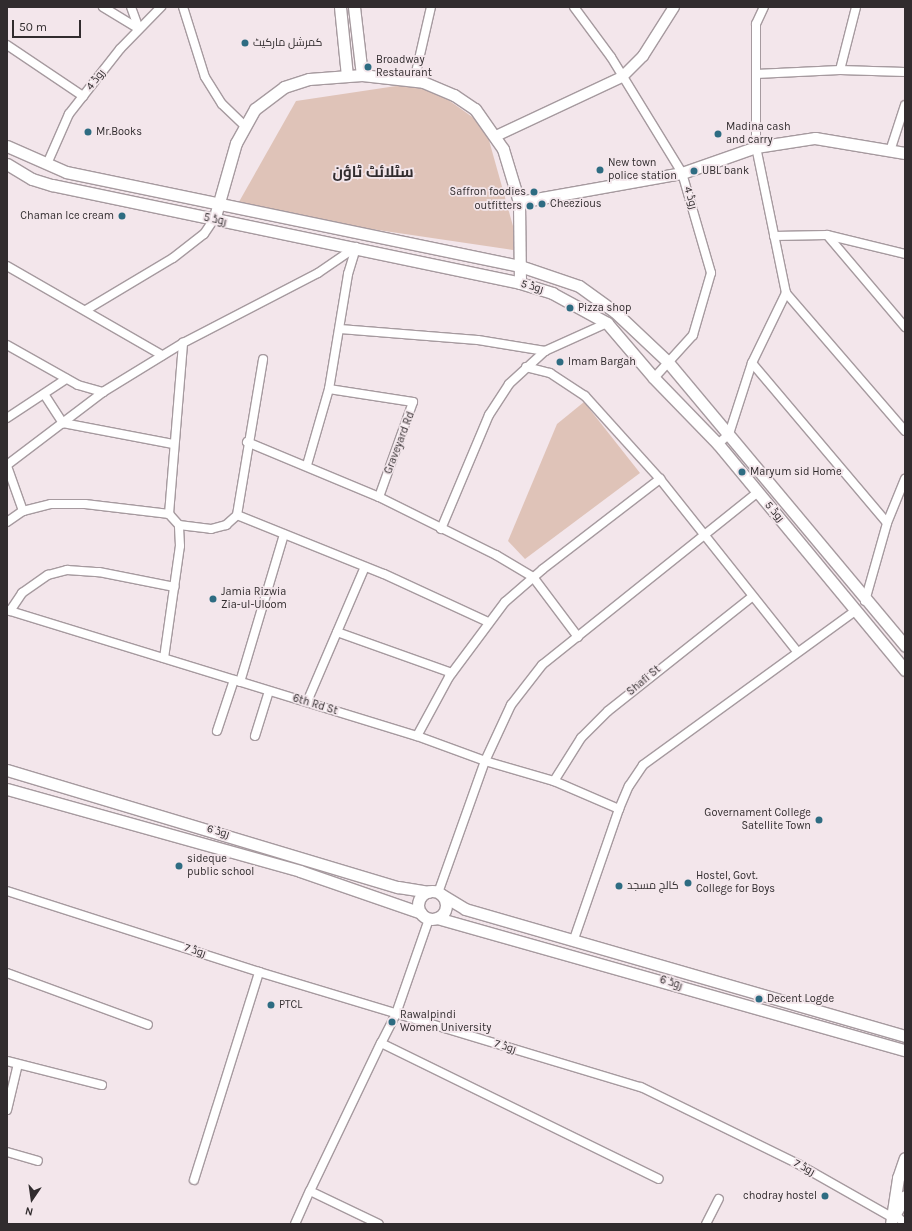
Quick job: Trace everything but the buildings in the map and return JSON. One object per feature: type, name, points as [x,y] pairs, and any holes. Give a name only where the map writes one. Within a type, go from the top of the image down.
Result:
[{"type":"main road","points":[[340,7],[347,76]]},
{"type":"main road","points":[[354,7],[362,75]]},
{"type":"main road","points":[[214,220],[233,150],[245,126],[255,110],[284,87],[309,79],[362,75],[414,80],[454,95],[475,109],[496,136],[503,149],[519,202],[520,283]]},
{"type":"main road","points":[[519,202],[682,173],[756,147],[815,138],[891,148],[905,153]]},
{"type":"main road","name":"روڈ 5","points":[[7,146],[66,172],[218,206],[520,266],[579,286],[615,312],[667,361],[729,434],[865,601],[905,646]]},
{"type":"main road","name":"روڈ 5","points":[[7,164],[32,179],[214,220],[356,247],[520,283],[552,293],[607,323],[654,378],[718,444],[905,670]]},
{"type":"main road","name":"روڈ 6","points":[[7,770],[398,888],[436,893],[465,909],[574,938],[904,1036]]},
{"type":"main road","name":"روڈ 6","points":[[7,789],[300,870],[429,917],[905,1050]]},
{"type":"main road","points":[[436,893],[445,910],[429,917],[419,901],[436,893]]},
{"type":"main road","points":[[893,1219],[905,1158]]},
{"type":"main road","points":[[893,1219],[905,1196]]},
{"type":"street","points":[[103,7],[138,29]]},
{"type":"street","points":[[131,7],[138,29]]},
{"type":"street","name":"روڈ 4","points":[[47,164],[69,114],[138,29],[161,7]]},
{"type":"street","points":[[183,7],[205,77],[222,104],[245,126]]},
{"type":"street","points":[[414,80],[431,7]]},
{"type":"street","points":[[496,136],[622,77],[643,56],[674,7]]},
{"type":"street","points":[[764,7],[756,24],[756,147],[786,293],[905,431]]},
{"type":"street","points":[[840,70],[856,7]]},
{"type":"street","name":"روڈ 4","points":[[579,9],[682,173],[711,273],[693,335],[667,361],[654,378]]},
{"type":"street","points":[[7,45],[83,96]]},
{"type":"street","points":[[756,74],[840,70],[905,72]]},
{"type":"street","points":[[891,148],[905,104]]},
{"type":"street","points":[[86,310],[172,258],[204,234],[214,220]]},
{"type":"street","points":[[774,236],[826,235],[905,254]]},
{"type":"street","points":[[826,235],[905,327]]},
{"type":"street","points":[[308,466],[329,389],[348,274],[356,247]]},
{"type":"street","points":[[23,512],[7,466],[103,392],[183,342],[318,273],[356,247]]},
{"type":"street","points":[[7,266],[162,355]]},
{"type":"street","points":[[718,444],[729,434],[752,363],[786,293]]},
{"type":"street","points":[[441,528],[489,415],[509,384],[545,351],[607,323]]},
{"type":"street","points":[[340,329],[478,340],[545,351]]},
{"type":"street","points":[[169,514],[173,444],[183,342]]},
{"type":"street","points":[[7,345],[66,379],[103,392]]},
{"type":"street","points":[[7,522],[23,512],[51,504],[85,504],[169,514],[179,525],[211,529],[226,525],[237,515],[247,442],[263,359]]},
{"type":"street","points":[[752,363],[887,523]]},
{"type":"street","points":[[526,367],[550,373],[585,396],[660,479],[706,536],[752,597],[797,651]]},
{"type":"street","points":[[7,418],[66,379]]},
{"type":"street","name":"Graveyard Rd","points":[[329,389],[413,402],[379,497]]},
{"type":"street","points":[[44,394],[63,423],[173,444]]},
{"type":"street","points":[[247,442],[308,466],[379,497],[533,577],[578,637]]},
{"type":"street","points":[[417,736],[452,673],[488,622],[533,577],[660,479]]},
{"type":"street","points":[[865,601],[887,523],[905,479]]},
{"type":"street","points":[[436,893],[485,761],[512,705],[542,665],[706,536],[758,492]]},
{"type":"street","points":[[237,515],[365,567],[488,622]]},
{"type":"street","points":[[164,658],[175,587],[179,525]]},
{"type":"street","points":[[217,731],[237,681],[284,534]]},
{"type":"street","points":[[306,702],[365,567]]},
{"type":"street","points":[[8,610],[22,593],[41,580],[67,570],[99,572],[175,587]]},
{"type":"street","name":"Shafi St","points":[[554,781],[581,738],[608,711],[752,597]]},
{"type":"street","name":"6th Rd St","points":[[8,610],[417,736],[485,761],[554,781],[619,809]]},
{"type":"street","points":[[574,938],[619,809],[629,786],[643,765],[797,651],[856,610]]},
{"type":"street","points":[[337,632],[452,673]]},
{"type":"street","points":[[255,736],[269,690]]},
{"type":"street","name":"روڈ 7","points":[[7,891],[259,972],[640,1087],[798,1164],[893,1219],[905,1224]]},
{"type":"street","points":[[295,1224],[396,1014],[429,917]]},
{"type":"street","points":[[194,1180],[259,972]]},
{"type":"street","points":[[7,973],[148,1025]]},
{"type":"street","points":[[381,1044],[658,1179]]},
{"type":"street","points":[[7,1061],[102,1085]]},
{"type":"street","points":[[7,1110],[18,1064]]},
{"type":"street","points":[[7,1152],[38,1161]]},
{"type":"street","points":[[310,1191],[379,1224]]},
{"type":"street","points":[[706,1224],[720,1199]]},
{"type":"shaded area","points":[[423,82],[485,126],[520,251],[235,209],[296,101]]},
{"type":"shaded area","points":[[584,402],[640,473],[525,559],[508,541],[557,424]]},
{"type":"place","name":"کمرشل مارکیٹ","points":[[245,43]]},
{"type":"place","name":"Broadway Restaurant","points":[[368,67]]},
{"type":"place","name":"Mr.Books","points":[[88,132]]},
{"type":"place","name":"Madina cash and carry","points":[[718,134]]},
{"type":"place","name":"New town police station","points":[[600,170]]},
{"type":"place","name":"UBL bank","points":[[694,171]]},
{"type":"place","name":"Saffron foodies","points":[[534,192]]},
{"type":"place","name":"Cheezious","points":[[542,204]]},
{"type":"place","name":"outfitters","points":[[530,206]]},
{"type":"place","name":"Chaman Ice cream","points":[[122,216]]},
{"type":"place","name":"Pizza shop","points":[[570,308]]},
{"type":"place","name":"Imam Bargah","points":[[560,362]]},
{"type":"place","name":"Maryum sid Home","points":[[742,472]]},
{"type":"place","name":"Jamia Rizwia Zia-ul-Uloom","points":[[213,599]]},
{"type":"place","name":"Governament College Satellite Town","points":[[819,820]]},
{"type":"place","name":"sideque public school","points":[[179,866]]},
{"type":"place","name":"Hostel, Govt. College for Boys","points":[[688,883]]},
{"type":"place","name":"کالج مسجد","points":[[619,886]]},
{"type":"place","name":"Decent Logde","points":[[759,999]]},
{"type":"place","name":"PTCL","points":[[271,1005]]},
{"type":"place","name":"Rawalpindi Women University","points":[[392,1022]]},
{"type":"place","name":"chodray hostel","points":[[825,1196]]},
{"type":"district","name":"سٹلائٹ ٹاؤن","points":[[373,173]]}]
